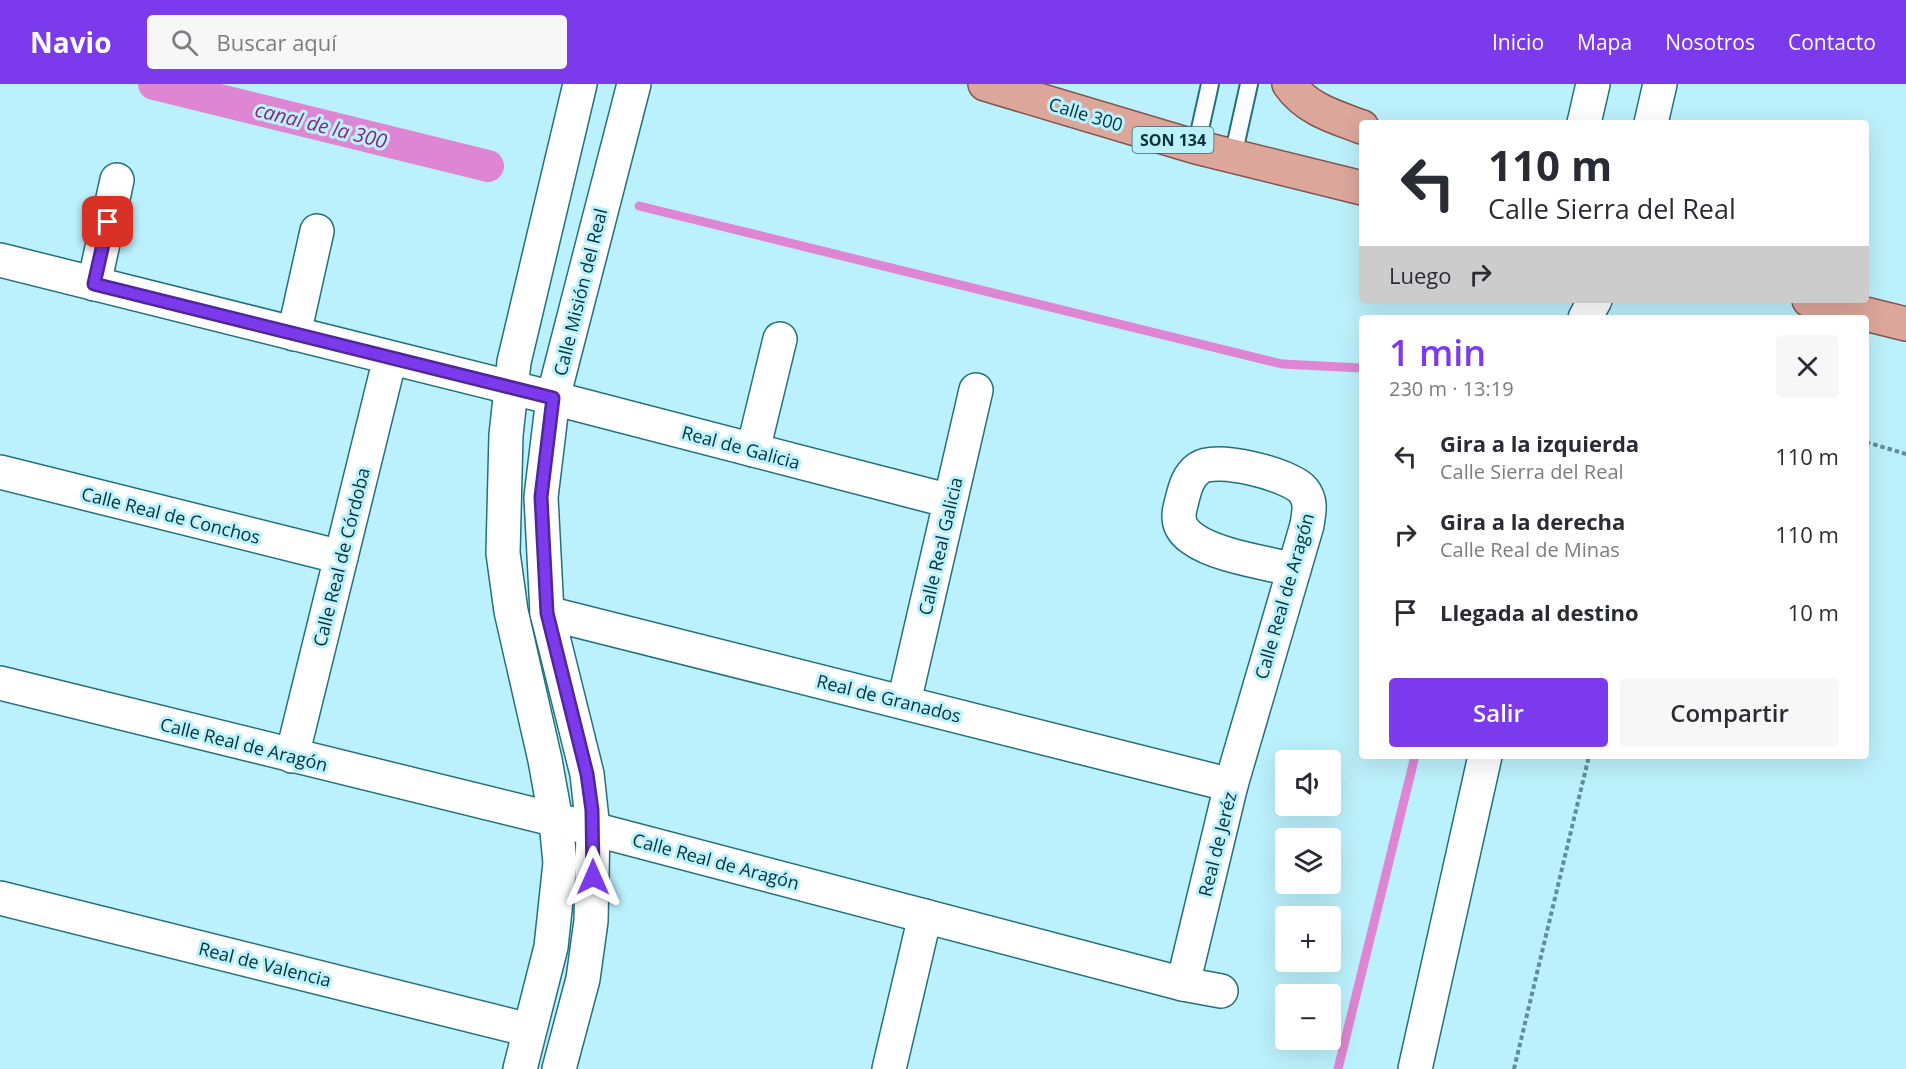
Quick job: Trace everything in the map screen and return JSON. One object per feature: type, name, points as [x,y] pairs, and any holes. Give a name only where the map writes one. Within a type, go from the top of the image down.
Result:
[{"type":"main road","name":"Calle 300","points":[[985,84],[1196,147],[1359,187]]},
{"type":"main road","points":[[1289,84],[1312,107],[1359,126]]},
{"type":"main road","points":[[1821,303],[1906,324]]},
{"type":"street","name":"Calle Misión del Real","points":[[520,1069],[551,947],[560,863],[556,821],[545,760],[511,611],[503,553],[580,84]]},
{"type":"street","name":"Calle Misión del Real","points":[[559,1069],[585,967],[591,921],[593,829],[587,774],[547,613],[541,497],[531,393],[634,84]]},
{"type":"street","points":[[1585,120],[1593,84]]},
{"type":"street","points":[[1652,120],[1660,84]]},
{"type":"street","points":[[94,284],[117,180]]},
{"type":"street","points":[[294,334],[317,231]]},
{"type":"street","name":"Real de Galicia","points":[[0,260],[950,501]]},
{"type":"street","points":[[753,450],[780,339]]},
{"type":"street","name":"Calle Real de Córdoba","points":[[292,756],[390,358]]},
{"type":"street","name":"Calle Real Galicia","points":[[904,702],[976,390]]},
{"type":"street","name":"Calle Real de Aragón","points":[[1253,704],[1293,570],[1310,504],[1303,490],[1289,480],[1216,462],[1202,466],[1193,473],[1186,484],[1178,517],[1186,535],[1195,541],[1293,570]]},
{"type":"street","name":"Calle Real de Conchos","points":[[0,472],[341,557]]},
{"type":"street","name":"Real de Granados","points":[[547,613],[1231,785]]},
{"type":"street","name":"Calle Real de Aragón","points":[[0,683],[593,829],[1183,984],[1221,991]]},
{"type":"street","name":"Real de Jeréz","points":[[1183,984],[1253,704]]},
{"type":"street","points":[[1415,1069],[1484,759]]},
{"type":"street","name":"Real de Valencia","points":[[0,898],[530,1030]]},
{"type":"street","points":[[889,1069],[925,916]]},
{"type":"lane","points":[[1196,147],[1210,84]]},
{"type":"lane","points":[[1233,156],[1249,84]]},
{"type":"path","points":[[1869,443],[1906,454]]},
{"type":"path","points":[[1514,1069],[1588,759]]},
{"type":"waterway","name":"canal de la 300","points":[[154,84],[488,166]]},
{"type":"waterway","points":[[639,206],[1282,364],[1359,368]]},
{"type":"waterway","points":[[1338,1069],[1414,759]]},
{"type":"route","points":[[108,222],[94,284],[509,389],[553,398],[541,497],[547,613],[587,774],[592,810],[593,877]]}]
